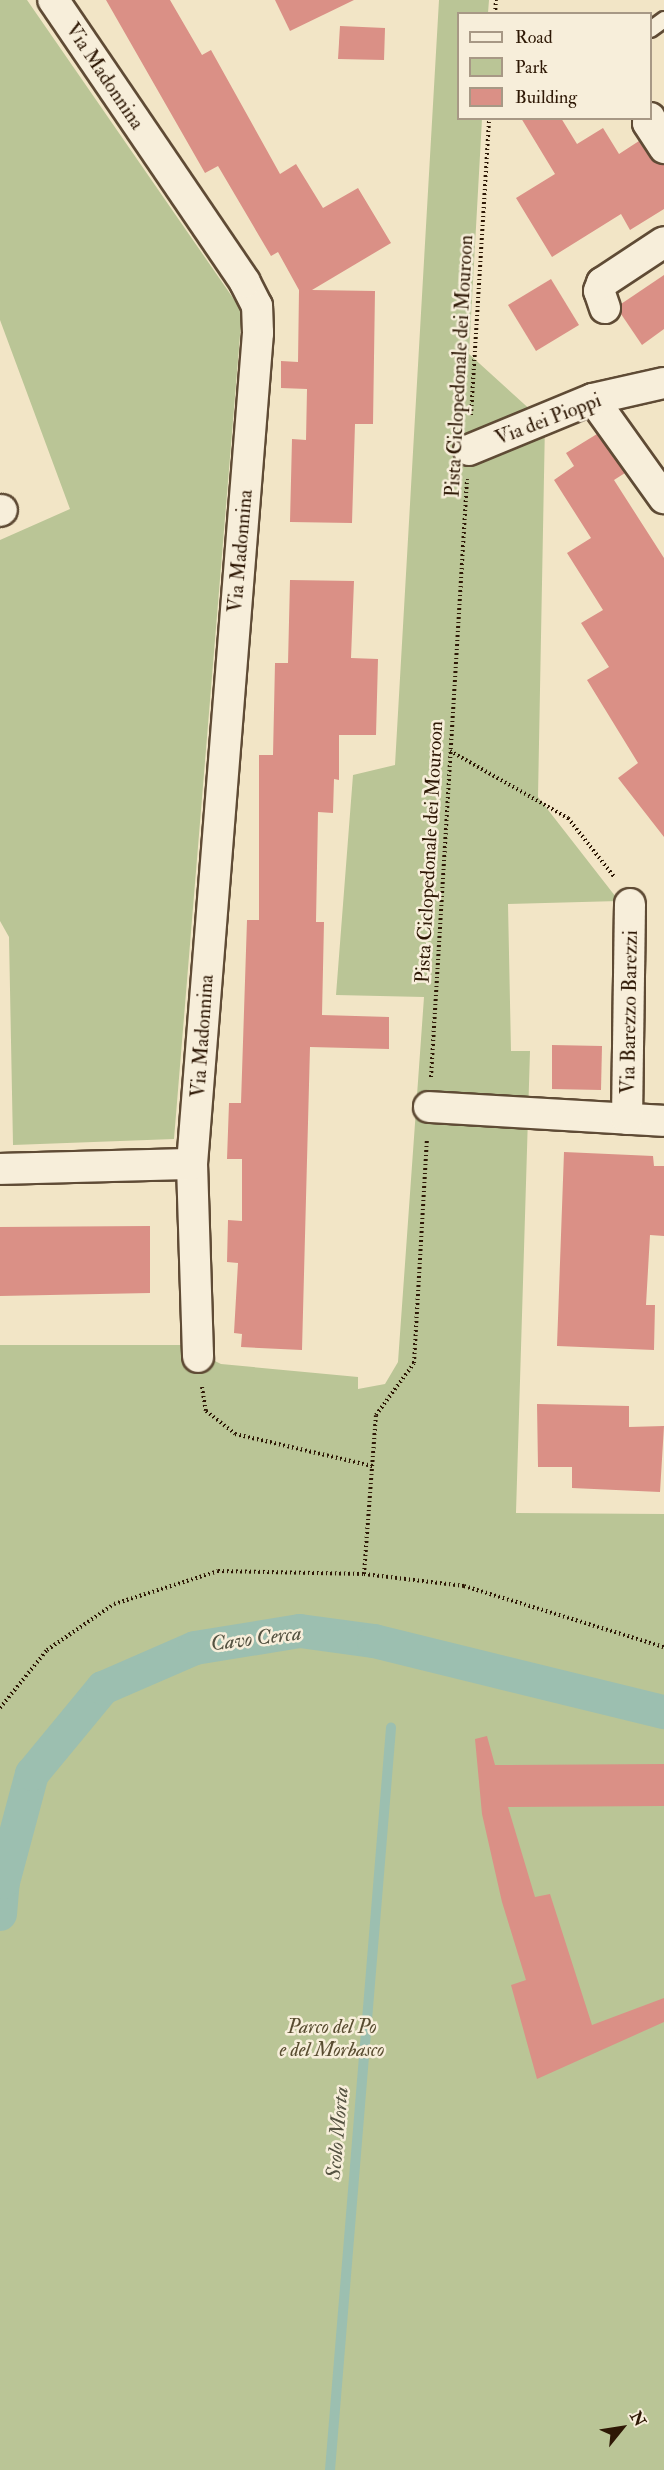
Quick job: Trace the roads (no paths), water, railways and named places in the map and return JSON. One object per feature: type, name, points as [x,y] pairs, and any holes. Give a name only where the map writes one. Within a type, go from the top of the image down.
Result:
[{"type":"street","name":"Via Madonnina","points":[[52,0],[245,282],[257,306],[258,333],[192,1164],[198,1356]]},
{"type":"street","points":[[649,120],[648,123],[664,148]]},
{"type":"street","points":[[605,308],[599,291],[602,284],[664,242]]},
{"type":"street","name":"Via dei Pioppi","points":[[469,450],[593,399],[664,383]]},
{"type":"street","points":[[593,399],[664,498]]},
{"type":"street","name":"Via Barezzo Barezzi","points":[[627,1119],[630,904]]},
{"type":"street","name":"Via Barezzo Barezzi","points":[[429,1107],[664,1121]]},
{"type":"street","points":[[0,1169],[192,1164]]},
{"type":"lane","points":[[652,28],[664,19]]},
{"type":"waterway","name":"Cavo Cerca","points":[[0,1914],[3,1882],[32,1774],[103,1688],[195,1648],[300,1631],[374,1641],[664,1712]]},
{"type":"waterway","name":"Scolo Morta","points":[[330,2470],[391,1728]]},
{"type":"park label","name":"Parco del Po e del Morbasco","points":[[332,2038]]}]
